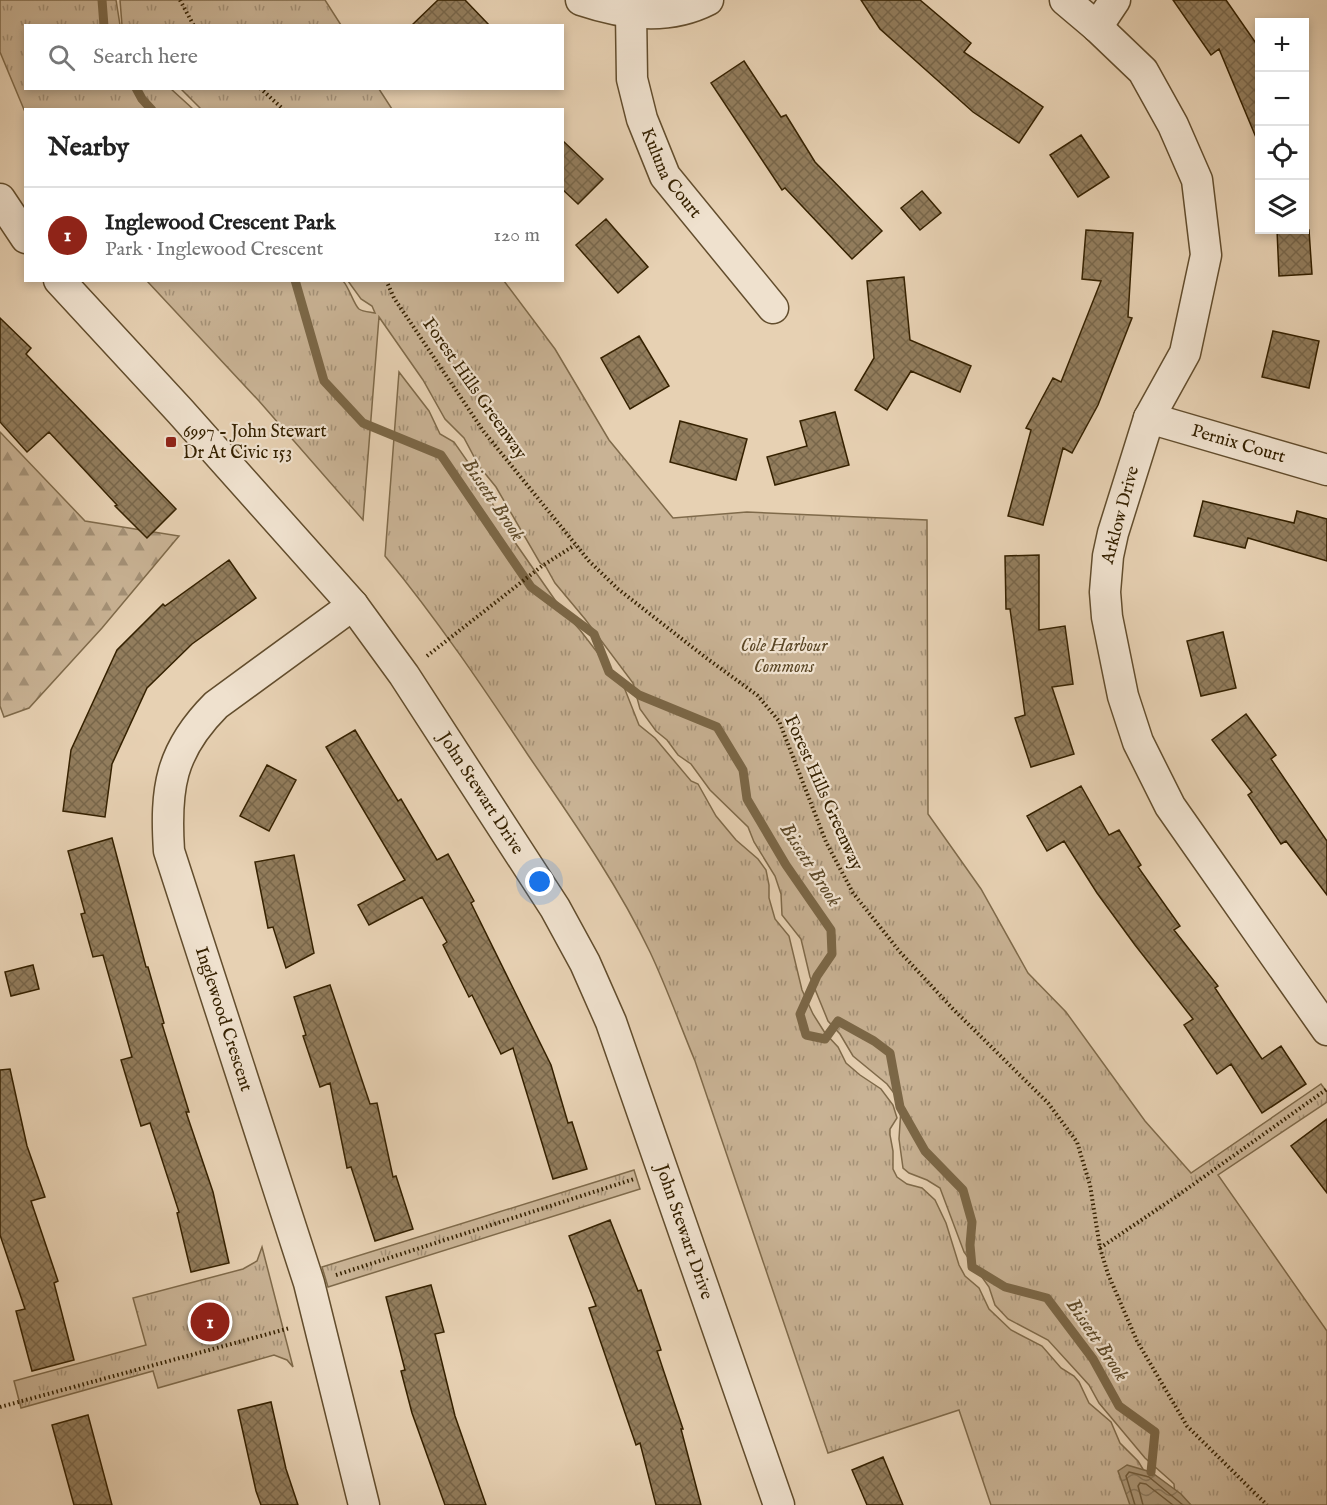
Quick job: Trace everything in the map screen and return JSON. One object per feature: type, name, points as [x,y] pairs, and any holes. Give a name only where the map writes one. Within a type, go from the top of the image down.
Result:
[{"type":"street","points":[[581,0],[630,12],[654,14],[686,10],[708,0]]},
{"type":"street","name":"Arklow Drive","points":[[1065,0],[1143,71],[1173,125],[1197,180],[1206,255],[1185,353],[1149,418],[1113,533],[1105,592],[1108,628],[1123,696],[1138,742],[1170,806],[1327,1030]]},
{"type":"street","points":[[1097,27],[1115,0]]},
{"type":"street","name":"Kuluna Court","points":[[630,12],[632,79],[642,119],[665,176],[773,308]]},
{"type":"street","points":[[0,199],[24,234]]},
{"type":"street","name":"John Stewart Drive","points":[[60,282],[180,411],[353,605],[404,675],[555,908],[585,963],[610,1022],[779,1505]]},
{"type":"street","name":"Pernix Court","points":[[1149,418],[1327,470]]},
{"type":"street","name":"Inglewood Crescent","points":[[353,605],[216,705],[197,724],[183,746],[176,765],[167,814],[169,851],[320,1320],[364,1505]]},
{"type":"path","points":[[180,0],[193,24]]},
{"type":"path","points":[[262,90],[282,108]]},
{"type":"path","name":"Forest Hills Greenway","points":[[387,282],[394,298],[483,432],[575,544],[618,589],[757,695],[779,721],[826,842],[853,893],[900,952],[952,1008],[1048,1103],[1077,1142],[1090,1185],[1100,1248],[1108,1274],[1137,1341],[1187,1426],[1266,1505]]},
{"type":"path","points":[[404,675],[542,566],[575,544]]},
{"type":"path","points":[[1100,1248],[1327,1089]]},
{"type":"path","points":[[309,1283],[662,1170]]},
{"type":"path","points":[[0,1407],[320,1320]]},
{"type":"green space","points":[[0,0],[116,0],[120,24],[24,24],[24,90],[172,90],[192,108],[24,110],[0,52]]},
{"type":"green space","points":[[120,0],[325,0],[340,24],[122,24]]},
{"type":"green space","points":[[182,90],[380,90],[391,108],[200,108]]},
{"type":"green space","name":"Cole Harbour Commons","points":[[148,282],[344,282],[359,309],[375,313],[372,306],[361,299],[349,282],[505,282],[555,349],[609,440],[673,518],[747,512],[927,520],[928,814],[981,889],[1028,973],[1066,1012],[1145,1121],[1191,1173],[1321,1084],[1327,1092],[1327,1102],[1218,1175],[1327,1331],[1327,1505],[1183,1505],[1175,1496],[1174,1484],[1145,1458],[1099,1403],[1089,1385],[1048,1340],[1008,1319],[995,1305],[989,1287],[964,1252],[940,1188],[903,1168],[899,1139],[901,1108],[897,1097],[887,1084],[853,1056],[840,1034],[828,1021],[810,977],[801,939],[782,915],[781,894],[775,876],[754,842],[748,827],[710,790],[691,764],[678,755],[667,740],[656,731],[640,709],[633,683],[555,583],[546,567],[540,563],[496,487],[479,466],[464,438],[445,419],[423,380],[379,317],[363,520],[259,401]]},
{"type":"green space","points":[[399,372],[429,411],[440,434],[454,442],[484,485],[514,541],[562,610],[624,687],[639,725],[655,738],[691,781],[698,784],[716,816],[766,870],[769,898],[775,919],[789,936],[802,990],[813,1014],[825,1033],[838,1047],[846,1063],[881,1089],[893,1105],[897,1118],[890,1129],[890,1135],[893,1169],[897,1177],[907,1184],[922,1188],[935,1200],[946,1223],[959,1265],[965,1276],[979,1288],[989,1309],[1011,1330],[1042,1346],[1061,1368],[1074,1376],[1089,1403],[1111,1422],[1120,1443],[1138,1461],[1165,1505],[991,1505],[959,1410],[828,1453],[695,1061],[650,952],[623,901],[577,827],[459,654],[385,556]]},
{"type":"green space","points":[[0,432],[85,521],[179,536],[102,628],[29,708],[4,717],[0,706]]},
{"type":"green space","points":[[634,1170],[640,1189],[328,1287],[322,1267]]},
{"type":"green space","points":[[262,1247],[293,1367],[287,1360],[274,1355],[158,1388],[153,1371],[21,1408],[14,1381],[146,1345],[133,1298],[243,1269],[257,1261]]},
{"type":"water","points":[[1127,1465],[1151,1472],[1181,1494],[1191,1505],[1130,1505],[1118,1471]]},
{"type":"building","points":[[438,0],[465,0],[488,24],[413,24]]},
{"type":"building","points":[[861,0],[920,0],[971,43],[964,52],[1043,107],[1019,143],[973,112],[880,29]]},
{"type":"building","points":[[1173,0],[1226,0],[1255,42],[1255,135],[1219,49],[1211,55]]},
{"type":"building","points":[[744,61],[781,117],[786,115],[815,162],[882,231],[852,259],[785,188],[782,190],[711,83]]},
{"type":"building","points":[[1081,135],[1109,177],[1078,197],[1050,155]]},
{"type":"building","points":[[564,142],[603,179],[578,204],[564,191]]},
{"type":"building","points":[[922,191],[941,213],[920,230],[901,208]]},
{"type":"building","points":[[606,219],[648,267],[618,293],[576,245]]},
{"type":"building","points":[[1086,230],[1133,233],[1128,317],[1132,318],[1098,405],[1072,453],[1063,448],[1043,525],[1008,516],[1031,430],[1026,428],[1053,378],[1061,382],[1101,281],[1082,279]]},
{"type":"building","points":[[1309,230],[1312,274],[1279,276],[1277,234],[1309,234]]},
{"type":"building","points":[[904,277],[910,340],[971,366],[960,392],[911,371],[887,410],[855,390],[874,358],[867,281]]},
{"type":"building","points":[[0,318],[31,348],[26,354],[176,509],[147,538],[49,432],[27,452],[0,422]]},
{"type":"building","points":[[1273,331],[1319,341],[1309,388],[1262,377]]},
{"type":"building","points":[[639,336],[669,386],[630,409],[601,358]]},
{"type":"building","points":[[835,412],[849,465],[775,485],[767,457],[807,446],[800,421]]},
{"type":"building","points":[[680,421],[747,439],[736,480],[670,462]]},
{"type":"building","points":[[1203,501],[1294,523],[1297,511],[1327,519],[1327,561],[1248,538],[1245,548],[1194,536]]},
{"type":"building","points":[[1039,555],[1039,630],[1065,626],[1073,684],[1052,687],[1074,754],[1031,767],[1015,718],[1025,715],[1010,609],[1006,609],[1005,556]]},
{"type":"building","points":[[229,560],[256,598],[192,644],[147,688],[112,764],[105,817],[63,811],[71,750],[117,650],[163,604],[165,606]]},
{"type":"building","points":[[1223,632],[1236,688],[1201,696],[1187,641]]},
{"type":"building","points":[[1246,714],[1276,755],[1271,759],[1327,841],[1327,895],[1286,841],[1281,844],[1248,795],[1252,792],[1212,740]]},
{"type":"building","points":[[355,730],[398,801],[401,799],[437,860],[448,854],[474,901],[471,903],[551,1065],[568,1123],[572,1122],[587,1169],[553,1179],[513,1048],[501,1054],[472,995],[469,997],[443,945],[447,942],[422,897],[369,925],[358,905],[405,880],[326,747]]},
{"type":"building","points":[[267,765],[296,780],[269,831],[240,816]]},
{"type":"building","points":[[1081,786],[1109,835],[1119,830],[1141,865],[1138,867],[1180,926],[1174,930],[1218,986],[1215,988],[1262,1059],[1281,1046],[1306,1084],[1262,1113],[1231,1064],[1217,1074],[1184,1025],[1193,1019],[1097,893],[1064,841],[1047,851],[1027,816]]},
{"type":"building","points":[[112,838],[146,967],[148,967],[164,1023],[162,1024],[189,1112],[186,1112],[213,1192],[229,1263],[191,1272],[177,1213],[179,1212],[150,1123],[141,1126],[121,1060],[132,1057],[103,955],[93,957],[81,914],[85,913],[68,851]]},
{"type":"building","points":[[294,855],[314,953],[286,968],[273,927],[268,928],[255,862]]},
{"type":"building","points":[[33,965],[39,989],[11,996],[5,972]]},
{"type":"building","points":[[330,985],[370,1104],[377,1103],[393,1177],[396,1176],[413,1229],[375,1241],[351,1167],[347,1168],[330,1083],[320,1087],[303,1036],[306,1035],[294,997]]},
{"type":"building","points":[[10,1069],[27,1146],[45,1197],[31,1201],[58,1281],[54,1283],[74,1360],[32,1371],[16,1311],[25,1309],[0,1235],[0,1070]]},
{"type":"building","points":[[1327,1119],[1327,1193],[1291,1146]]},
{"type":"building","points":[[610,1220],[638,1291],[641,1290],[661,1350],[657,1351],[683,1429],[681,1429],[701,1505],[656,1505],[640,1443],[636,1445],[589,1308],[596,1306],[569,1236]]},
{"type":"building","points":[[431,1285],[444,1332],[435,1334],[455,1416],[486,1505],[445,1505],[412,1413],[401,1371],[405,1370],[386,1297]]},
{"type":"building","points":[[271,1402],[286,1469],[298,1505],[261,1505],[256,1491],[238,1410]]},
{"type":"building","points":[[88,1415],[112,1505],[74,1505],[52,1425]]},
{"type":"building","points":[[883,1457],[903,1505],[867,1505],[852,1470]]},
{"type":"waterway","name":"Bissett Brook","points":[[102,0],[104,24]]},
{"type":"waterway","name":"Bissett Brook","points":[[137,90],[150,108]]},
{"type":"waterway","name":"Bissett Brook","points":[[296,282],[324,381],[363,423],[441,455],[531,587],[594,634],[609,672],[639,695],[717,727],[743,770],[747,799],[786,865],[831,930],[832,954],[817,976],[800,1014],[806,1035],[825,1039],[838,1021],[874,1041],[890,1053],[900,1107],[925,1151],[963,1190],[972,1222],[970,1245],[972,1267],[1005,1287],[1047,1298],[1093,1359],[1119,1406],[1155,1432],[1151,1472]]},
{"type":"place","name":"6997 - John Stewart Dr At Civic 153","points":[[171,442]]},
{"type":"place","name":"Inglewood Crescent Park","points":[[210,1322]]}]
